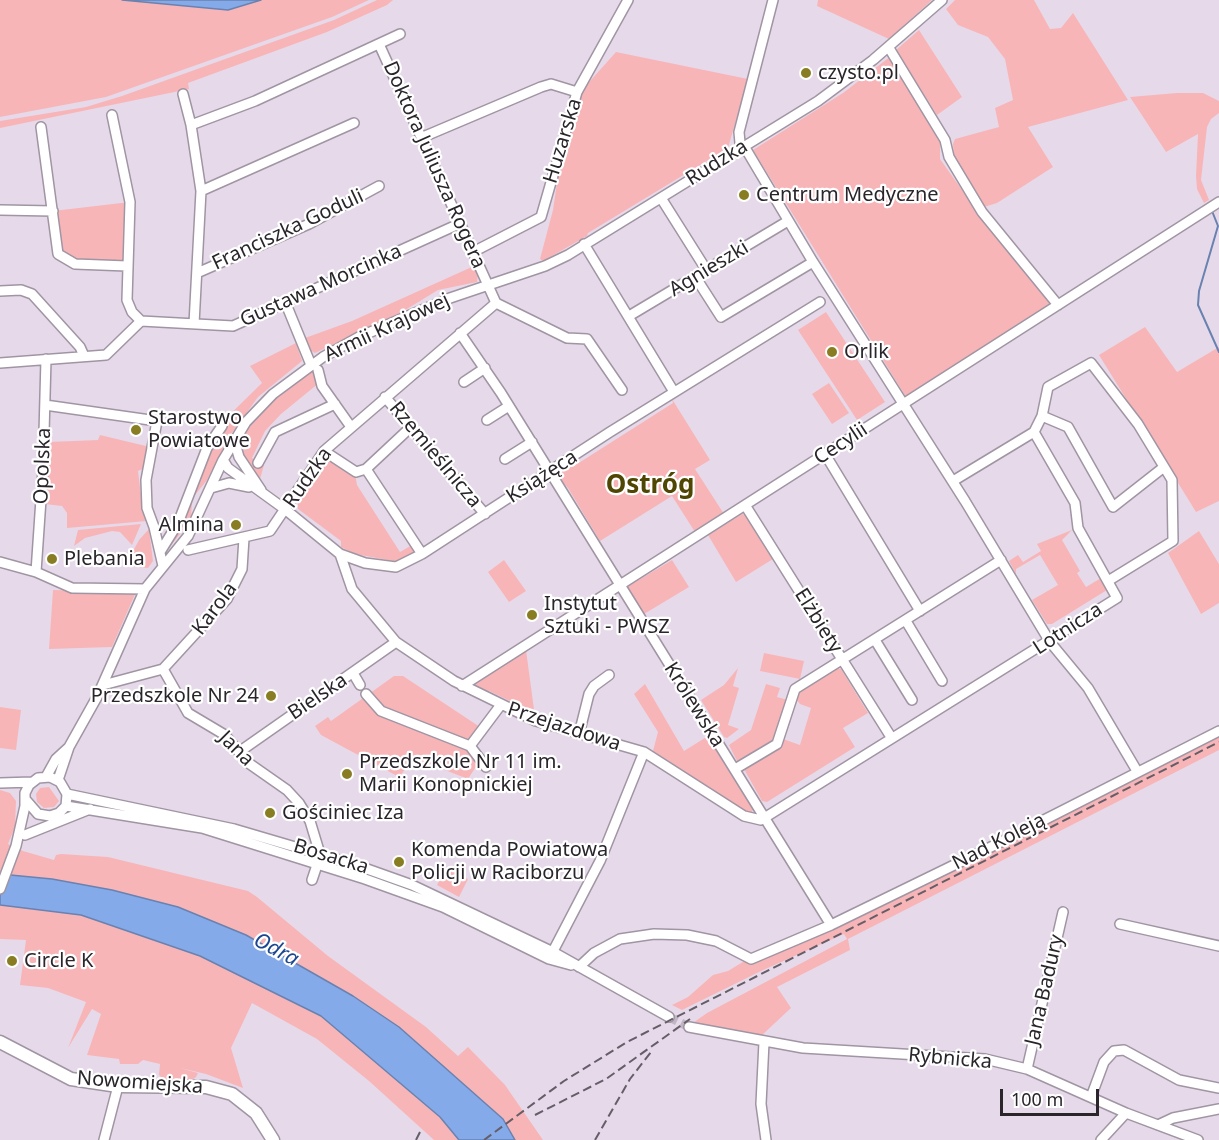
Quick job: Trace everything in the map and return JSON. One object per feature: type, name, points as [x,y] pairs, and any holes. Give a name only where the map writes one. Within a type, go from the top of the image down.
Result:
[{"type":"main road","name":"Nowomiejska","points":[[0,1042],[71,1079],[118,1086],[185,1086],[218,1090],[245,1103],[256,1113],[272,1137]]},
{"type":"street","name":"Huzarska","points":[[473,252],[541,216],[578,92],[628,0]]},
{"type":"street","points":[[774,0],[740,132],[740,142],[813,262],[953,481],[1050,642],[1088,688],[1137,771]]},
{"type":"street","name":"Rudzka","points":[[489,285],[545,266],[661,198],[818,101],[889,48],[942,0]]},
{"type":"street","points":[[191,125],[255,101],[400,34]]},
{"type":"street","name":"Doktora Juliusza Rogera","points":[[379,44],[489,285]]},
{"type":"street","points":[[889,48],[945,140],[950,157],[982,212],[1058,305]]},
{"type":"street","points":[[423,137],[551,84],[578,92]]},
{"type":"street","points":[[183,94],[191,125],[201,191],[194,324]]},
{"type":"street","points":[[0,363],[106,355],[141,321],[128,305],[130,201],[112,115]]},
{"type":"street","points":[[201,191],[354,123]]},
{"type":"street","points":[[41,128],[58,254],[75,264],[127,266]]},
{"type":"street","name":"Franciszka Goduli","points":[[197,273],[309,224],[379,186]]},
{"type":"street","points":[[661,198],[707,271]]},
{"type":"street","name":"Cecylii","points":[[462,686],[1219,202]]},
{"type":"street","points":[[0,210],[53,211]]},
{"type":"street","name":"Agnieszki","points":[[629,316],[788,221]]},
{"type":"street","name":"Gustawa Morcinka","points":[[141,321],[233,326],[461,223]]},
{"type":"street","points":[[584,244],[674,392]]},
{"type":"street","points":[[696,278],[721,317],[813,262]]},
{"type":"street","points":[[489,285],[496,303],[567,338],[587,339],[622,390]]},
{"type":"street","name":"Armii Krajowej","points":[[58,780],[69,747],[103,686],[145,589],[188,536],[234,440],[261,405],[359,338],[450,298],[489,285]]},
{"type":"street","points":[[0,291],[21,290],[32,294],[80,347],[84,356]]},
{"type":"street","name":"Książęca","points":[[223,460],[228,468],[286,510],[340,554],[365,562],[396,567],[422,554],[674,392],[820,302]]},
{"type":"street","points":[[286,303],[320,382],[351,427]]},
{"type":"street","name":"Rudzka","points":[[188,550],[270,531],[324,451],[496,303]]},
{"type":"street","name":"Królewska","points":[[460,333],[532,442],[831,925]]},
{"type":"street","name":"Opolska","points":[[36,572],[42,510],[46,359]]},
{"type":"street","name":"Lotnicza","points":[[765,819],[891,737],[1050,642],[1117,597],[1108,581],[1173,541],[1172,480],[1138,424],[1091,363],[1048,387],[1042,416]]},
{"type":"street","points":[[464,382],[485,368]]},
{"type":"street","name":"Rzemieślnicza","points":[[385,397],[485,514]]},
{"type":"street","points":[[258,463],[275,432],[335,404]]},
{"type":"street","points":[[45,405],[157,421],[146,480],[147,508],[163,566]]},
{"type":"street","points":[[487,420],[509,406]]},
{"type":"street","points":[[953,481],[1034,432],[1042,416],[1068,427],[1113,507],[1164,467]]},
{"type":"street","points":[[160,552],[178,523],[207,448],[222,426]]},
{"type":"street","points":[[324,451],[356,472],[366,469],[412,426]]},
{"type":"street","points":[[1034,432],[1075,503],[1078,528],[1108,581]]},
{"type":"street","name":"Książęca","points":[[234,440],[239,457],[259,491]]},
{"type":"street","points":[[505,459],[532,442]]},
{"type":"street","points":[[825,454],[920,611]]},
{"type":"street","name":"Książęca","points":[[223,460],[235,462],[252,477]]},
{"type":"street","points":[[366,469],[422,554]]},
{"type":"street","name":"Książęca","points":[[211,488],[229,483],[259,491]]},
{"type":"street","name":"Elżbiety","points":[[745,505],[891,737]]},
{"type":"street","name":"Karola","points":[[163,669],[227,599],[243,564],[244,538]]},
{"type":"street","name":"Przejazdowa","points":[[340,554],[352,589],[396,642],[462,686],[500,706],[536,721],[644,752],[744,816],[765,819]]},
{"type":"street","points":[[735,769],[777,744],[795,689],[1001,560]]},
{"type":"street","points":[[0,562],[36,572],[72,588],[145,589]]},
{"type":"street","points":[[906,621],[942,681]]},
{"type":"street","points":[[875,640],[912,700]]},
{"type":"street","name":"Bielska","points":[[239,752],[396,642]]},
{"type":"street","points":[[103,686],[163,669]]},
{"type":"street","name":"Jana","points":[[163,669],[188,713],[225,735],[247,762],[286,790],[299,803],[309,821],[320,854]]},
{"type":"street","points":[[353,673],[360,685]]},
{"type":"street","points":[[579,734],[594,686],[609,675]]},
{"type":"street","points":[[366,694],[381,711],[470,746],[486,767]]},
{"type":"street","points":[[470,746],[500,706]]},
{"type":"street","name":"Nad Koleją","points":[[579,967],[594,953],[620,939],[654,934],[687,935],[716,941],[751,959],[831,925],[985,850],[1219,731]]},
{"type":"street","name":"Armii Krajowej","points":[[46,777],[56,759],[69,747]]},
{"type":"street","points":[[551,955],[600,861],[644,752]]},
{"type":"street","points":[[0,784],[32,782],[46,777],[58,780],[68,794],[66,806],[55,815],[42,816],[32,824],[26,835]]},
{"type":"street","points":[[0,889],[15,846],[25,796],[32,782]]},
{"type":"street","points":[[0,784],[25,796],[32,809],[42,816]]},
{"type":"street","name":"Bosacka","points":[[68,794],[77,798],[214,824],[320,854],[412,885],[551,955]]},
{"type":"street","name":"Bosacka","points":[[66,806],[92,808],[202,828],[443,907],[579,967],[669,1017]]},
{"type":"street","points":[[15,846],[26,835],[44,825],[92,808]]},
{"type":"street","points":[[312,880],[320,854]]},
{"type":"street","name":"Jana Badury","points":[[1027,1069],[1063,912]]},
{"type":"street","points":[[1120,924],[1219,946]]},
{"type":"street","name":"Rybnicka","points":[[689,1027],[764,1042],[838,1051],[985,1059],[1027,1069],[1126,1113],[1198,1140]]},
{"type":"street","points":[[764,1042],[761,1104],[766,1140]]},
{"type":"street","points":[[1091,1096],[1104,1062],[1114,1051],[1124,1050],[1179,1080],[1219,1088]]},
{"type":"street","points":[[104,1140],[118,1086]]},
{"type":"street","points":[[1158,1125],[1173,1118],[1219,1109]]},
{"type":"street","points":[[1101,1140],[1126,1113]]},
{"type":"shaded area","points":[[0,0],[120,0],[226,10],[260,0],[369,0],[332,17],[106,97],[0,117]]},
{"type":"shaded area","points":[[377,0],[393,0],[387,5],[327,32],[188,83],[189,89],[0,128],[0,121],[86,107],[122,96],[334,20]]},
{"type":"shaded area","points":[[818,0],[932,0],[889,39],[817,6]]},
{"type":"shaded area","points":[[955,0],[1034,0],[1050,29],[1061,28],[1073,13],[1128,100],[1028,127],[1053,167],[997,203],[984,207],[954,155],[953,144],[955,139],[999,127],[995,108],[1013,100],[1005,59],[988,37],[958,25],[946,9]]},
{"type":"shaded area","points":[[919,30],[962,97],[937,115],[896,50]]},
{"type":"shaded area","points":[[616,52],[748,79],[728,148],[543,261],[540,259],[553,210],[561,155],[582,90]]},
{"type":"shaded area","points":[[891,56],[940,136],[940,159],[987,225],[1051,304],[906,397],[753,150],[843,93]]},
{"type":"shaded area","points":[[1203,93],[1219,101],[1219,113],[1211,119],[1207,127],[1201,180],[1209,200],[1204,203],[1197,189],[1198,134],[1166,152],[1130,97]]},
{"type":"shaded area","points":[[130,202],[127,266],[75,264],[58,254],[53,211]]},
{"type":"shaded area","points":[[474,266],[478,275],[477,282],[438,290],[402,312],[315,353],[311,351],[305,338],[352,321]]},
{"type":"shaded area","name":"Orlik","points":[[826,312],[885,402],[857,420],[798,330]]},
{"type":"shaded area","points":[[1145,327],[1177,372],[1219,347],[1219,501],[1196,512],[1099,355]]},
{"type":"shaded area","points":[[296,343],[302,361],[258,397],[229,437],[207,480],[192,499],[191,520],[165,553],[221,423],[262,383],[250,366]]},
{"type":"shaded area","points":[[314,370],[319,383],[281,414],[265,431],[252,458],[264,465],[260,479],[241,454],[239,446],[242,435],[250,423],[279,394]]},
{"type":"shaded area","points":[[829,383],[849,413],[832,424],[812,394]]},
{"type":"shaded area","points":[[672,399],[710,460],[695,469],[724,514],[695,532],[672,496],[600,541],[568,488],[558,477],[557,471],[568,464],[574,466],[673,403]]},
{"type":"shaded area","points":[[100,435],[150,447],[145,468],[138,471],[143,512],[147,521],[67,528],[67,513],[62,506],[45,504],[48,442],[98,440]]},
{"type":"shaded area","points":[[326,456],[355,474],[357,485],[400,552],[412,545],[414,553],[399,561],[355,554],[341,547],[341,541],[298,509],[298,503]]},
{"type":"shaded area","points":[[742,514],[746,515],[773,559],[736,582],[708,535]]},
{"type":"shaded area","points":[[141,524],[132,545],[120,532],[112,531],[85,538],[74,546],[78,530]]},
{"type":"shaded area","points":[[149,529],[153,561],[148,568],[127,566],[139,540]]},
{"type":"shaded area","points":[[1072,530],[1062,540],[1080,571],[1077,573],[1086,587],[1101,578],[1107,590],[1052,624],[1047,624],[1032,600],[1058,585],[1040,555],[1016,569],[1016,574],[1009,561],[1018,555],[1023,562],[1041,551],[1037,544]]},
{"type":"shaded area","points":[[1199,531],[1219,564],[1219,603],[1201,614],[1168,553]]},
{"type":"shaded area","points":[[504,560],[526,591],[509,602],[488,572]]},
{"type":"shaded area","points":[[672,560],[689,587],[644,614],[627,587]]},
{"type":"shaded area","points":[[53,590],[136,592],[112,647],[49,649]]},
{"type":"shaded area","points":[[526,650],[535,717],[531,711],[489,691],[486,694],[474,687],[473,683]]},
{"type":"shaded area","points":[[764,653],[804,661],[800,679],[760,671]]},
{"type":"shaded area","points":[[738,668],[733,686],[739,688],[728,725],[739,729],[727,738],[724,737],[701,700],[724,685]]},
{"type":"shaded area","points":[[836,668],[841,669],[868,713],[843,728],[855,747],[767,802],[762,801],[744,769],[783,739],[800,745],[811,708],[800,704],[795,698],[798,693]]},
{"type":"shaded area","points":[[394,676],[403,676],[480,727],[470,740],[479,762],[468,779],[414,758],[399,777],[321,735],[315,726],[328,717],[331,721]]},
{"type":"shaded area","points":[[645,684],[684,751],[708,736],[754,807],[752,812],[747,813],[653,751],[658,732],[634,694]]},
{"type":"shaded area","points":[[766,684],[780,688],[777,697],[788,700],[775,740],[737,761],[729,745],[751,730]]},
{"type":"shaded area","points":[[0,707],[21,710],[16,750],[0,748]]},
{"type":"shaded area","points":[[1219,733],[1219,750],[848,939],[850,950],[777,987],[791,1008],[760,1037],[690,1025],[707,1013],[847,939],[844,934],[682,1010],[672,1005],[688,997],[713,975],[728,971],[746,960],[753,963]]},
{"type":"shaded area","points":[[49,787],[59,801],[54,807],[44,808],[37,802],[36,794],[40,788]]},
{"type":"shaded area","points":[[0,790],[10,793],[16,801],[15,827],[8,844],[23,851],[54,860],[56,855],[61,854],[108,857],[248,891],[328,956],[426,1027],[458,1056],[468,1047],[505,1085],[543,1140],[515,1140],[503,1119],[399,1027],[353,996],[246,935],[178,907],[112,890],[52,879],[0,874]]},
{"type":"shaded area","points":[[446,868],[468,879],[459,897],[437,885]]},
{"type":"shaded area","points":[[0,905],[81,915],[200,956],[321,1016],[440,1117],[459,1140],[434,1140],[369,1081],[317,1039],[252,1003],[231,1048],[243,1088],[206,1074],[180,1068],[198,1073],[192,1080],[164,1080],[159,1075],[160,1064],[143,1060],[138,1064],[120,1064],[119,1059],[87,1055],[101,1014],[92,1009],[68,1048],[86,1002],[48,988],[20,985],[26,940],[0,939]]},
{"type":"water","points":[[122,0],[261,0],[228,10]]},
{"type":"water","points":[[0,874],[52,879],[112,890],[178,907],[246,935],[353,996],[399,1027],[503,1119],[515,1140],[459,1140],[440,1117],[321,1016],[200,956],[81,915],[0,905]]},
{"type":"waterway","points":[[1212,211],[1218,226],[1199,291],[1198,305],[1219,352]]},
{"type":"tunnel","points":[[669,1017],[689,1027]]},
{"type":"railway","points":[[484,1140],[564,1081],[627,1042],[1219,742]]},
{"type":"railway","points":[[535,1115],[606,1079],[690,1019]]},
{"type":"railway","points":[[595,1140],[630,1079],[651,1052]]},
{"type":"railway","points":[[416,1140],[420,1132]]},
{"type":"place","name":"czysto.pl","points":[[806,73]]},
{"type":"place","name":"Centrum Medyczne","points":[[744,195]]},
{"type":"place","name":"Orlik","points":[[832,352]]},
{"type":"place","name":"Starostwo Powiatowe","points":[[136,430]]},
{"type":"place","name":"Almina","points":[[236,525]]},
{"type":"place","name":"Plebania","points":[[52,559]]},
{"type":"place","name":"Instytut Sztuki - PWSZ","points":[[532,615]]},
{"type":"place","name":"Przedszkole Nr 24","points":[[271,696]]},
{"type":"place","name":"Przedszkole Nr 11 im. Marii Konopnickiej","points":[[347,774]]},
{"type":"place","name":"Gościniec Iza","points":[[270,813]]},
{"type":"place","name":"Komenda Powiatowa Policji w Raciborzu","points":[[399,862]]},
{"type":"place","name":"Circle K","points":[[12,961]]},
{"type":"district","name":"Ostróg","points":[[650,486]]},
{"type":"water label","name":"Odra","points":[[276,950]]}]
